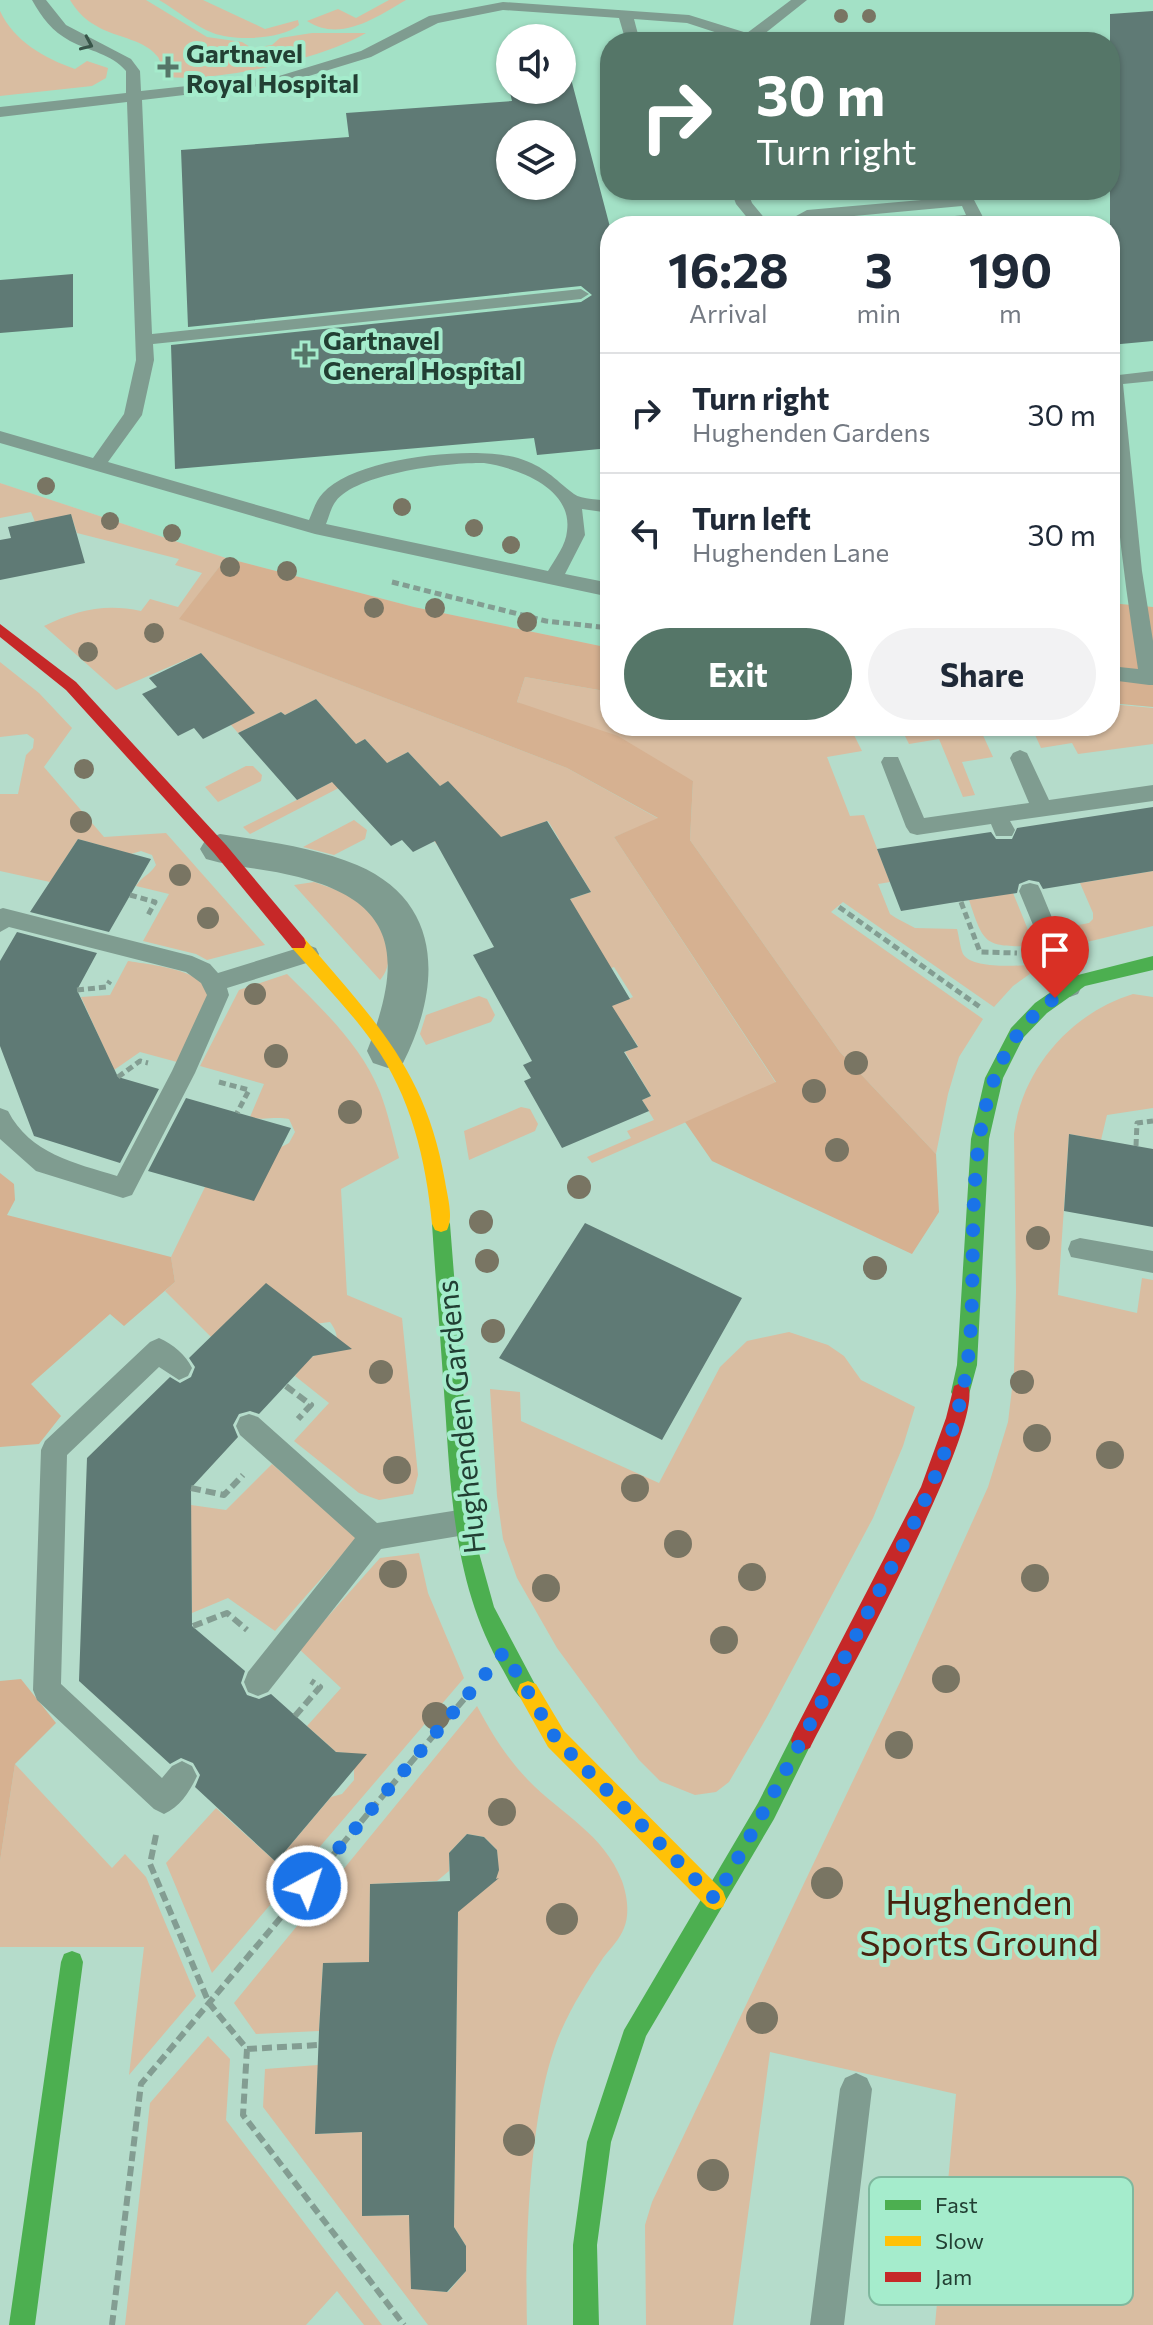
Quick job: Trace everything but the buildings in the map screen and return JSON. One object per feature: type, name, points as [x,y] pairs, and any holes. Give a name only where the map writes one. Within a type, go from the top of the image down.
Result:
[{"type":"street","name":"Hughenden Gardens","points":[[0,629],[71,686],[220,849],[388,1051],[405,1082],[427,1138],[439,1196],[465,1522],[469,1553],[484,1608],[504,1652],[556,1739],[715,1899]]},
{"type":"street","points":[[220,849],[291,859],[333,870],[366,886],[396,915],[407,947],[411,975],[403,1013],[388,1051]]},
{"type":"street","points":[[586,2325],[585,2245],[599,2142],[636,2030],[766,1811],[930,1490],[956,1418],[967,1365],[980,1139],[994,1078],[1017,1033],[1041,1008],[1080,981],[1153,963]]},
{"type":"street","points":[[22,2325],[72,1962]]},
{"type":"lane","points":[[39,0],[46,14],[67,34],[124,60],[133,71],[145,360],[133,415],[97,465]]},
{"type":"lane","points":[[758,32],[800,0]]},
{"type":"lane","points":[[0,112],[133,90],[245,86],[316,72],[366,54],[417,27],[457,13],[503,6],[689,19],[725,32]]},
{"type":"lane","points":[[625,13],[630,32]]},
{"type":"lane","points":[[743,200],[754,216]]},
{"type":"lane","points":[[805,216],[967,201],[974,216]]},
{"type":"lane","points":[[144,340],[581,294]]},
{"type":"lane","points":[[1120,379],[1153,376]]},
{"type":"lane","points":[[0,437],[315,528],[600,588]]},
{"type":"lane","points":[[1120,444],[1132,571],[1151,678],[1120,674]]},
{"type":"lane","points":[[315,528],[331,495],[365,476],[404,466],[482,456],[520,464],[552,482],[570,501],[577,530],[553,579]]},
{"type":"lane","points":[[570,501],[600,506]]},
{"type":"lane","points":[[1020,758],[1042,809]]},
{"type":"lane","points":[[891,762],[917,827],[1000,822],[1042,809],[1153,793]]},
{"type":"lane","points":[[1030,891],[1070,988]]},
{"type":"lane","points":[[0,923],[3,917],[192,965],[206,972],[218,995],[213,1012],[123,1188],[44,1164],[3,1127],[0,1118]]},
{"type":"lane","points":[[214,983],[308,954]]},
{"type":"lane","points":[[1080,1249],[1153,1262]]},
{"type":"lane","points":[[179,1368],[159,1350],[54,1450],[47,1690],[164,1799],[182,1776]]},
{"type":"lane","points":[[249,1426],[373,1537]]},
{"type":"lane","points":[[258,1682],[373,1537],[465,1522]]},
{"type":"lane","points":[[827,2325],[856,2089]]},
{"type":"path","points":[[961,902],[980,952],[1056,955]]},
{"type":"path","points":[[839,907],[1017,1033]]},
{"type":"path","points":[[1136,1146],[1137,1123],[1153,1121]]},
{"type":"path","points":[[112,2325],[141,2084],[504,1652]]},
{"type":"path","points":[[164,1799],[150,1864],[209,2003],[247,2049],[243,2115],[404,2325]]},
{"type":"path","points":[[247,2049],[319,2045]]},
{"type":"shaded area","name":"Gartnavel General Hospital","points":[[0,0],[1153,0],[1153,707],[1120,704],[1120,216],[600,216],[600,646],[414,607],[226,558],[0,483]]},
{"type":"shaded area","points":[[226,558],[414,607],[600,646],[600,690],[525,677],[517,702],[600,730],[600,736],[618,736],[693,781],[690,840],[840,1052],[936,1154],[939,1212],[912,1254],[712,1161],[685,1122],[776,1082],[614,837],[658,818],[567,768],[179,619]]},
{"type":"shaded area","points":[[1120,604],[1153,607],[1153,707],[1120,704]]},
{"type":"shaded area","points":[[0,1173],[14,1184],[15,1200],[7,1215],[171,1257],[175,1282],[124,1326],[110,1314],[31,1384],[61,1416],[39,1444],[0,1447]]},
{"type":"shaded area","points":[[21,1679],[56,1723],[15,1764],[0,1861],[0,1681]]},
{"type":"green space","points":[[70,0],[146,0],[207,37],[242,42],[252,48],[272,45],[280,38],[312,33],[366,33],[324,52],[270,67],[214,76],[168,77],[164,75],[158,57],[150,49],[91,23]]},
{"type":"green space","points":[[159,0],[203,0],[265,29],[298,20],[299,25],[269,36],[222,36],[199,26]]},
{"type":"green space","points":[[389,0],[406,0],[371,20],[345,29],[320,27],[307,21],[338,9],[356,18]]},
{"type":"green space","points":[[0,11],[13,31],[41,54],[75,69],[87,61],[108,68],[106,78],[92,86],[0,96]]},
{"type":"green space","points":[[0,483],[226,558],[180,619],[567,768],[659,819],[614,837],[776,1083],[592,1163],[587,1157],[631,1138],[627,1131],[654,1120],[642,1100],[651,1096],[625,1052],[638,1046],[624,1025],[533,1061],[575,1020],[633,997],[614,967],[592,975],[536,911],[591,892],[576,867],[558,873],[541,845],[559,839],[548,821],[493,840],[442,851],[434,841],[476,811],[448,782],[440,786],[408,752],[250,834],[243,827],[342,777],[376,751],[365,739],[356,744],[316,699],[238,733],[231,725],[201,653],[116,690],[44,626],[68,616],[103,608],[141,611],[150,599],[178,607],[202,573],[175,565],[179,559],[77,533],[71,515],[35,522],[31,512],[0,518]]},
{"type":"green space","points":[[0,662],[39,693],[72,728],[44,767],[104,837],[166,833],[265,945],[207,960],[196,954],[143,941],[169,894],[136,886],[156,865],[152,855],[141,851],[131,854],[78,839],[50,882],[0,871],[0,794],[18,794],[26,755],[33,748],[34,739],[27,734],[0,737]]},
{"type":"green space","points":[[525,677],[600,690],[600,736],[854,736],[862,751],[827,757],[850,816],[864,815],[890,882],[878,884],[890,914],[915,928],[957,929],[963,954],[978,963],[1001,966],[1044,964],[1013,986],[994,1007],[843,902],[831,912],[983,1019],[959,1057],[936,1154],[840,1052],[690,840],[693,781],[517,702]]},
{"type":"green space","points":[[1120,705],[1153,708],[1153,744],[1078,754],[1072,743],[1041,748],[1036,736],[1120,736]]},
{"type":"green space","points":[[905,736],[983,736],[993,757],[962,762],[975,795],[963,797],[939,739],[909,744]]},
{"type":"green space","points":[[246,766],[253,766],[262,775],[261,781],[218,802],[205,787]]},
{"type":"green space","points":[[354,820],[367,830],[365,839],[334,855],[303,847]]},
{"type":"green space","points":[[1153,871],[1153,926],[1087,942],[1066,952],[1057,929],[1089,923],[1093,919],[1080,883]]},
{"type":"green space","points":[[314,882],[355,899],[379,925],[388,947],[389,959],[380,980],[294,885]]},
{"type":"green space","points":[[1013,893],[1035,947],[1006,946],[989,941],[979,927],[969,900]]},
{"type":"green space","points":[[128,961],[177,970],[200,981],[206,989],[208,999],[204,1013],[177,1062],[140,1052],[114,1070],[81,997],[110,995]]},
{"type":"green space","points":[[287,974],[340,1028],[372,1075],[388,1116],[399,1158],[341,1189],[347,1295],[402,1318],[418,1475],[413,1494],[379,1500],[359,1493],[294,1441],[329,1403],[295,1376],[309,1360],[334,1344],[335,1329],[330,1322],[211,1337],[165,1291],[175,1282],[171,1257],[205,1187],[289,1143],[295,1132],[289,1119],[250,1117],[264,1084],[200,1066],[239,990]]},
{"type":"green space","name":"Hughenden Sports Ground","points":[[1133,994],[1153,997],[1153,1108],[1107,1115],[1101,1140],[1069,1134],[1058,1295],[1137,1313],[1142,1278],[1153,1280],[1153,2325],[935,2325],[937,2305],[1133,2305],[1133,2177],[948,2177],[956,2094],[770,2052],[733,2325],[646,2325],[645,2225],[652,2202],[901,1680],[988,1487],[1008,1422],[1014,1372],[1014,1134],[1027,1087],[1053,1047],[1089,1015]]},
{"type":"green space","points":[[479,996],[487,999],[495,1015],[491,1022],[426,1045],[420,1034],[426,1015]]},
{"type":"green space","points":[[521,1107],[530,1109],[538,1124],[535,1131],[469,1160],[464,1131]]},
{"type":"green space","points":[[789,1332],[828,1345],[844,1356],[861,1380],[915,1407],[903,1446],[873,1518],[767,1717],[729,1782],[716,1792],[695,1795],[660,1781],[639,1760],[557,1648],[517,1578],[503,1539],[490,1389],[520,1392],[521,1421],[659,1483],[720,1367],[747,1341]]},
{"type":"green space","points":[[272,1464],[357,1538],[275,1631],[228,1598],[192,1613],[191,1505],[226,1510]]},
{"type":"green space","points":[[419,1553],[428,1593],[464,1678],[212,1973],[166,1863],[216,1808],[276,1862],[331,1797],[342,1794],[354,1780],[354,1763],[346,1753],[336,1752],[307,1726],[341,1688],[299,1649],[380,1558]]},
{"type":"green space","points":[[477,1706],[520,1771],[604,1850],[622,1881],[627,1904],[622,1932],[575,2002],[550,2061],[531,2175],[527,2325],[428,2325],[263,2107],[265,2069],[318,2065],[315,2134],[362,2132],[362,2216],[425,2215],[426,2290],[448,2292],[466,2271],[466,2246],[454,2227],[458,1901],[485,1889],[494,1879],[497,1850],[484,1837],[467,1834],[449,1853],[449,1871],[437,1881],[370,1884],[369,1962],[323,1963],[319,2031],[256,2034],[234,2003]]},
{"type":"green space","points":[[15,1764],[112,1868],[125,1854],[146,1877],[196,1996],[129,2075],[144,1947],[0,1947],[0,1861]]},
{"type":"green space","points":[[208,2036],[230,2059],[226,2120],[382,2325],[364,2325],[337,2291],[306,2325],[125,2325],[150,2103]]},
{"type":"traffic: fast","points":[[961,1392],[967,1365],[980,1139],[994,1078],[1017,1033],[1041,1008],[1080,981],[1153,963]]},
{"type":"traffic: fast","points":[[441,1224],[461,1491],[469,1553],[484,1608],[504,1652],[528,1692]]},
{"type":"traffic: fast","points":[[586,2325],[585,2245],[599,2142],[636,2030],[766,1811],[802,1740]]},
{"type":"traffic: fast","points":[[22,2325],[72,1962]]},
{"type":"traffic: slow","points":[[298,943],[369,1025],[400,1073],[426,1136],[436,1180],[441,1224]]},
{"type":"traffic: slow","points":[[528,1692],[556,1739],[715,1899]]},
{"type":"traffic: jam","points":[[0,629],[71,686],[220,849],[298,943]]},
{"type":"traffic: jam","points":[[802,1740],[930,1490],[956,1418],[961,1392]]},
{"type":"place","name":"Gartnavel Royal Hospital","points":[[168,67]]},
{"type":"place","name":"Gartnavel General Hospital","points":[[305,354]]},
{"type":"route","points":[[307,1886],[504,1652],[556,1739],[715,1899],[766,1811],[930,1490],[956,1418],[967,1365],[980,1139],[994,1078],[1017,1033],[1055,998]]}]
